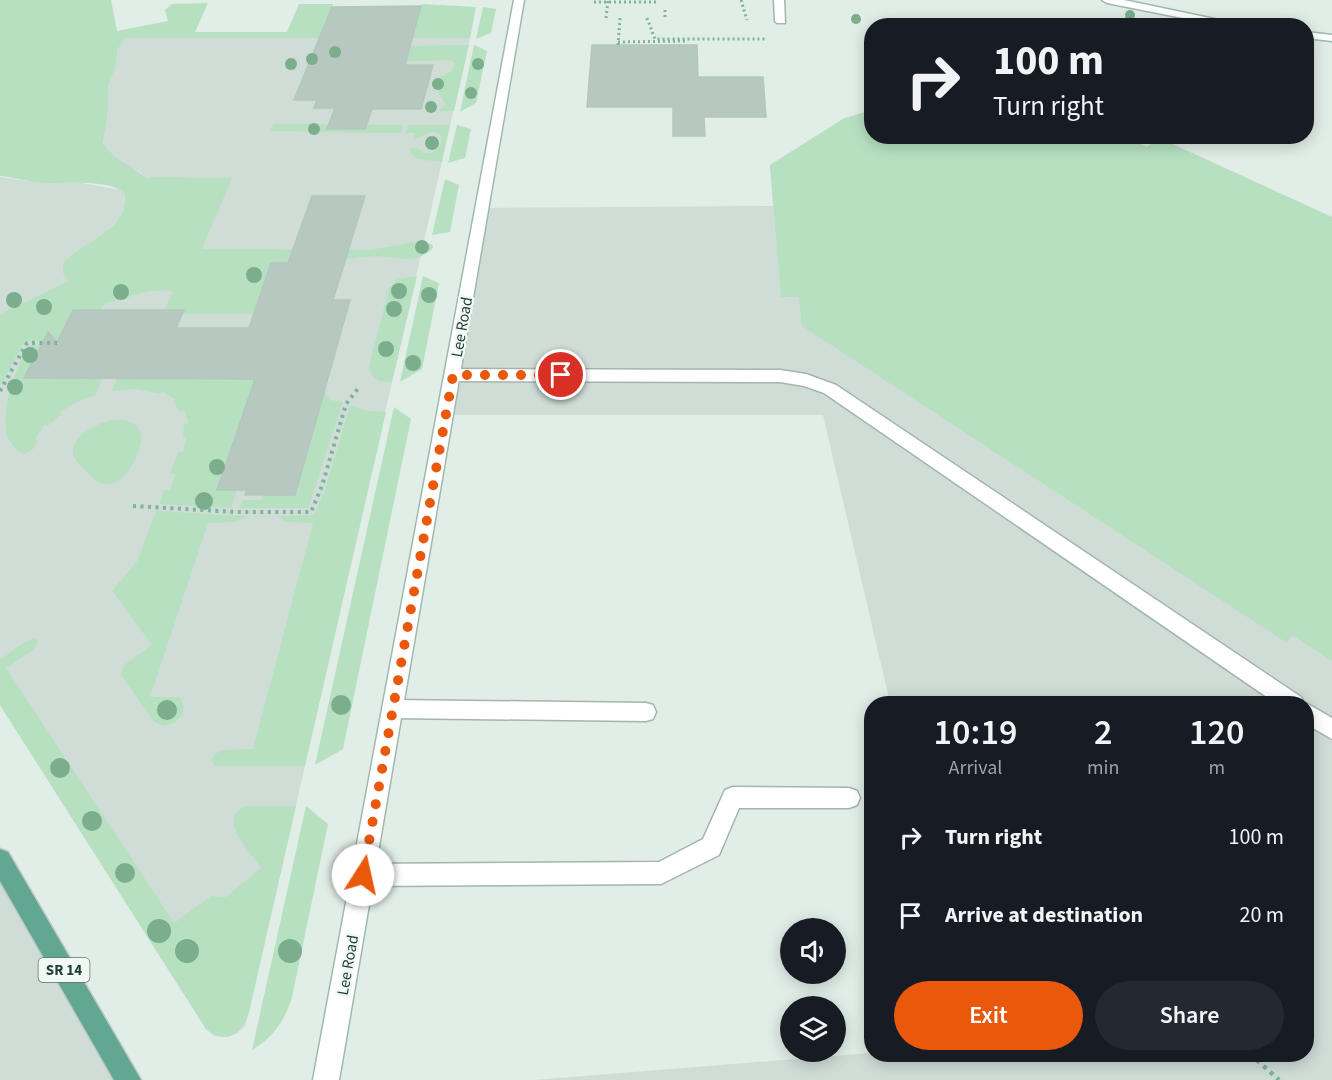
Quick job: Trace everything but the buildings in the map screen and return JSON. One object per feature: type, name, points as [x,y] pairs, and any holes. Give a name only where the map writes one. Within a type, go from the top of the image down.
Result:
[{"type":"main road","name":"Lee Road","points":[[326,1080],[519,0]]},
{"type":"main road","points":[[779,0],[782,21]]},
{"type":"main road","points":[[1107,0],[1201,18]]},
{"type":"main road","points":[[1314,36],[1332,38]]},
{"type":"main road","points":[[453,375],[780,376],[806,380],[830,389],[1282,696]]},
{"type":"main road","points":[[393,709],[646,711]]},
{"type":"main road","points":[[1314,717],[1332,729]]},
{"type":"main road","points":[[363,875],[661,873],[711,848],[733,797],[849,798]]},
{"type":"main road","name":"SR 14","points":[[0,860],[128,1080]]},
{"type":"path","points":[[741,0],[747,20]]},
{"type":"path","points":[[606,18],[608,1]]},
{"type":"path","points":[[594,2],[659,2]]},
{"type":"path","points":[[665,10],[665,20]]},
{"type":"path","points":[[620,18],[618,43],[685,41],[685,39]]},
{"type":"path","points":[[647,18],[655,39],[773,39]]},
{"type":"path","points":[[0,391],[27,343],[57,343]]},
{"type":"path","points":[[133,506],[236,512],[311,512],[322,486],[346,404],[360,386]]},
{"type":"path","points":[[1259,1062],[1279,1080]]},
{"type":"shaded area","points":[[126,38],[470,38],[249,1012],[245,1026],[236,1034],[226,1037],[214,1036],[206,1029],[0,705],[0,177],[40,183],[82,183],[120,190],[124,193],[125,206],[119,219],[107,231],[67,259],[134,249],[148,179],[107,151],[103,143],[108,112],[108,86],[115,69],[118,49]]},
{"type":"shaded area","points":[[864,112],[864,144],[1141,144],[1147,147],[1151,144],[1172,144],[1332,217],[1332,1080],[534,1080],[780,1060],[846,1062],[846,1055],[864,1054],[864,1062],[1314,1062],[1314,696],[888,696],[823,415],[445,415],[482,208],[773,206],[770,165],[843,119]]},
{"type":"shaded area","points":[[0,860],[128,1080],[0,1080]]},
{"type":"green space","points":[[0,0],[111,0],[117,31],[168,21],[165,10],[172,4],[208,3],[195,32],[287,32],[299,4],[333,4],[323,31],[414,32],[422,4],[476,7],[470,38],[126,38],[118,49],[115,69],[108,86],[108,112],[103,143],[118,159],[148,179],[152,177],[232,178],[202,249],[370,250],[416,242],[432,244],[433,248],[417,258],[371,256],[344,260],[262,314],[183,314],[184,310],[164,310],[173,292],[164,290],[155,290],[105,303],[101,310],[58,341],[25,341],[0,386],[0,314],[69,281],[63,273],[63,263],[113,225],[124,205],[124,193],[107,185],[42,183],[0,176]]},
{"type":"green space","points":[[483,7],[496,9],[491,33],[476,39]]},
{"type":"green space","points":[[469,45],[454,111],[438,111],[446,104],[438,93],[441,77],[451,71],[455,65],[451,60],[376,62],[400,46]]},
{"type":"green space","points":[[474,45],[487,51],[476,103],[460,112]]},
{"type":"green space","points":[[864,112],[864,144],[1141,144],[1147,147],[1151,144],[1172,144],[1332,217],[1332,661],[1292,635],[1287,643],[802,326],[799,297],[781,297],[770,165],[843,119]]},
{"type":"green space","points":[[274,124],[403,125],[401,133],[270,131]]},
{"type":"green space","points":[[408,125],[450,125],[442,162],[417,159],[410,152],[411,147],[424,153],[436,151],[441,143],[441,135],[431,132],[414,139],[415,133],[406,133]]},
{"type":"green space","points":[[457,125],[471,129],[465,158],[448,163]]},
{"type":"green space","points":[[445,179],[459,185],[450,232],[432,235]]},
{"type":"green space","points":[[417,276],[392,382],[379,381],[371,375],[369,366],[389,289],[398,279]]},
{"type":"green space","points":[[423,276],[439,283],[422,369],[400,382]]},
{"type":"green space","points":[[29,345],[55,345],[24,378],[102,378],[96,395],[60,412],[61,414],[48,426],[45,425],[35,439],[38,440],[33,449],[25,454],[17,450],[8,439],[6,415],[13,379]]},
{"type":"green space","points":[[117,379],[255,379],[217,489],[237,490],[231,508],[159,504],[164,490],[170,490],[176,474],[170,474],[178,452],[183,452],[187,437],[183,437],[184,424],[189,423],[184,410],[180,412],[173,402],[175,399],[163,392],[160,394],[136,389],[112,391]]},
{"type":"green space","points":[[324,390],[330,400],[343,402],[308,508],[240,508],[243,500],[262,500],[264,495],[295,494]]},
{"type":"green space","points":[[350,405],[368,411],[386,412],[305,766],[214,765],[211,759],[220,750],[253,749],[313,523],[285,522],[279,516],[314,515],[326,487]]},
{"type":"green space","points":[[394,407],[411,419],[343,749],[315,765]]},
{"type":"green space","points":[[112,420],[135,424],[142,437],[135,460],[129,470],[114,483],[105,484],[95,479],[82,467],[75,459],[73,451],[74,444],[84,433],[98,424]]},
{"type":"green space","points":[[156,511],[247,516],[236,522],[208,523],[150,697],[180,697],[184,706],[182,715],[174,723],[164,726],[154,722],[121,675],[124,665],[152,645],[112,591],[138,560]]},
{"type":"green space","points":[[35,638],[38,642],[33,650],[6,668],[174,923],[211,896],[226,897],[261,868],[243,844],[234,826],[234,818],[238,811],[247,806],[296,806],[249,1012],[238,1032],[227,1037],[220,1037],[206,1029],[0,705],[0,660],[26,641]]},
{"type":"green space","points":[[306,806],[328,824],[292,997],[278,1027],[252,1050]]},
{"type":"route","points":[[363,875],[453,375],[561,375]]}]
